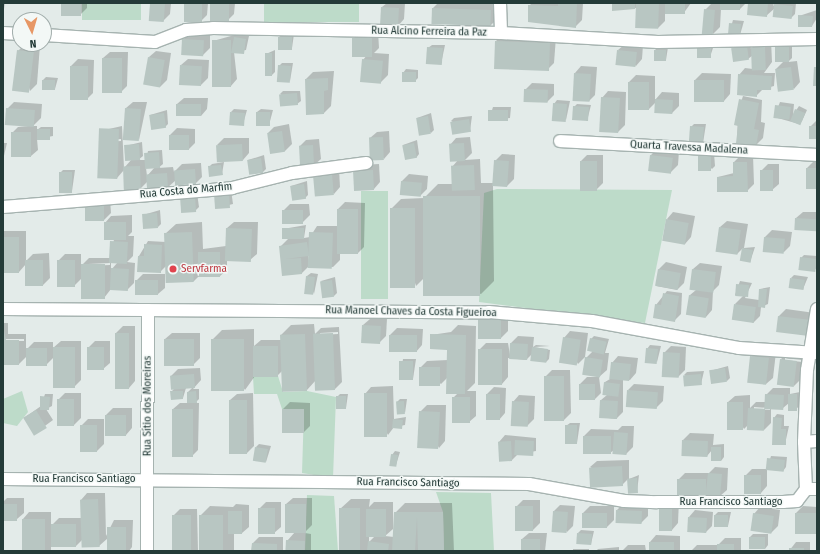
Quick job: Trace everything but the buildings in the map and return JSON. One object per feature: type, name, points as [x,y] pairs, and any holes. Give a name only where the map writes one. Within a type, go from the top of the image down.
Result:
[{"type":"street","points":[[500,3],[501,33]]},
{"type":"street","name":"Rua Alcino Ferreira da Paz","points":[[52,36],[155,42],[186,30],[213,28],[501,33],[651,42],[817,39]]},
{"type":"street","name":"Quarta Travessa Madalena","points":[[560,141],[817,156]]},
{"type":"street","name":"Rua Costa do Marfim","points":[[3,207],[232,188],[307,170],[366,163]]},
{"type":"street","name":"Rua Manoel Chaves da Costa Figueiroa","points":[[3,309],[489,312],[592,321],[739,348],[813,353]]},
{"type":"street","points":[[811,489],[804,442],[817,309]]},
{"type":"street","name":"Rua Sítio dos Moreiras","points":[[148,310],[148,551]]},
{"type":"street","points":[[804,442],[817,442]]},
{"type":"street","name":"Rua Francisco Santiago","points":[[3,479],[529,484],[624,501],[658,502],[797,501],[811,489]]},
{"type":"green space","points":[[82,3],[141,3],[141,20],[82,20]]},
{"type":"green space","points":[[264,3],[359,3],[359,22],[264,22]]},
{"type":"green space","points":[[497,189],[672,190],[645,323],[479,302],[484,193]]},
{"type":"green space","points":[[361,191],[388,191],[388,299],[361,299]]},
{"type":"green space","points":[[278,376],[283,392],[307,391],[336,397],[333,478],[302,473],[304,409],[282,409],[277,394],[254,394],[253,377]]},
{"type":"green space","points":[[22,391],[28,412],[17,426],[3,423],[3,399]]},
{"type":"green space","points":[[436,492],[491,493],[494,551],[444,551],[443,512]]},
{"type":"green space","points":[[307,495],[334,496],[338,551],[305,551]]},
{"type":"place","name":"Servfarma","points":[[173,269]]}]
